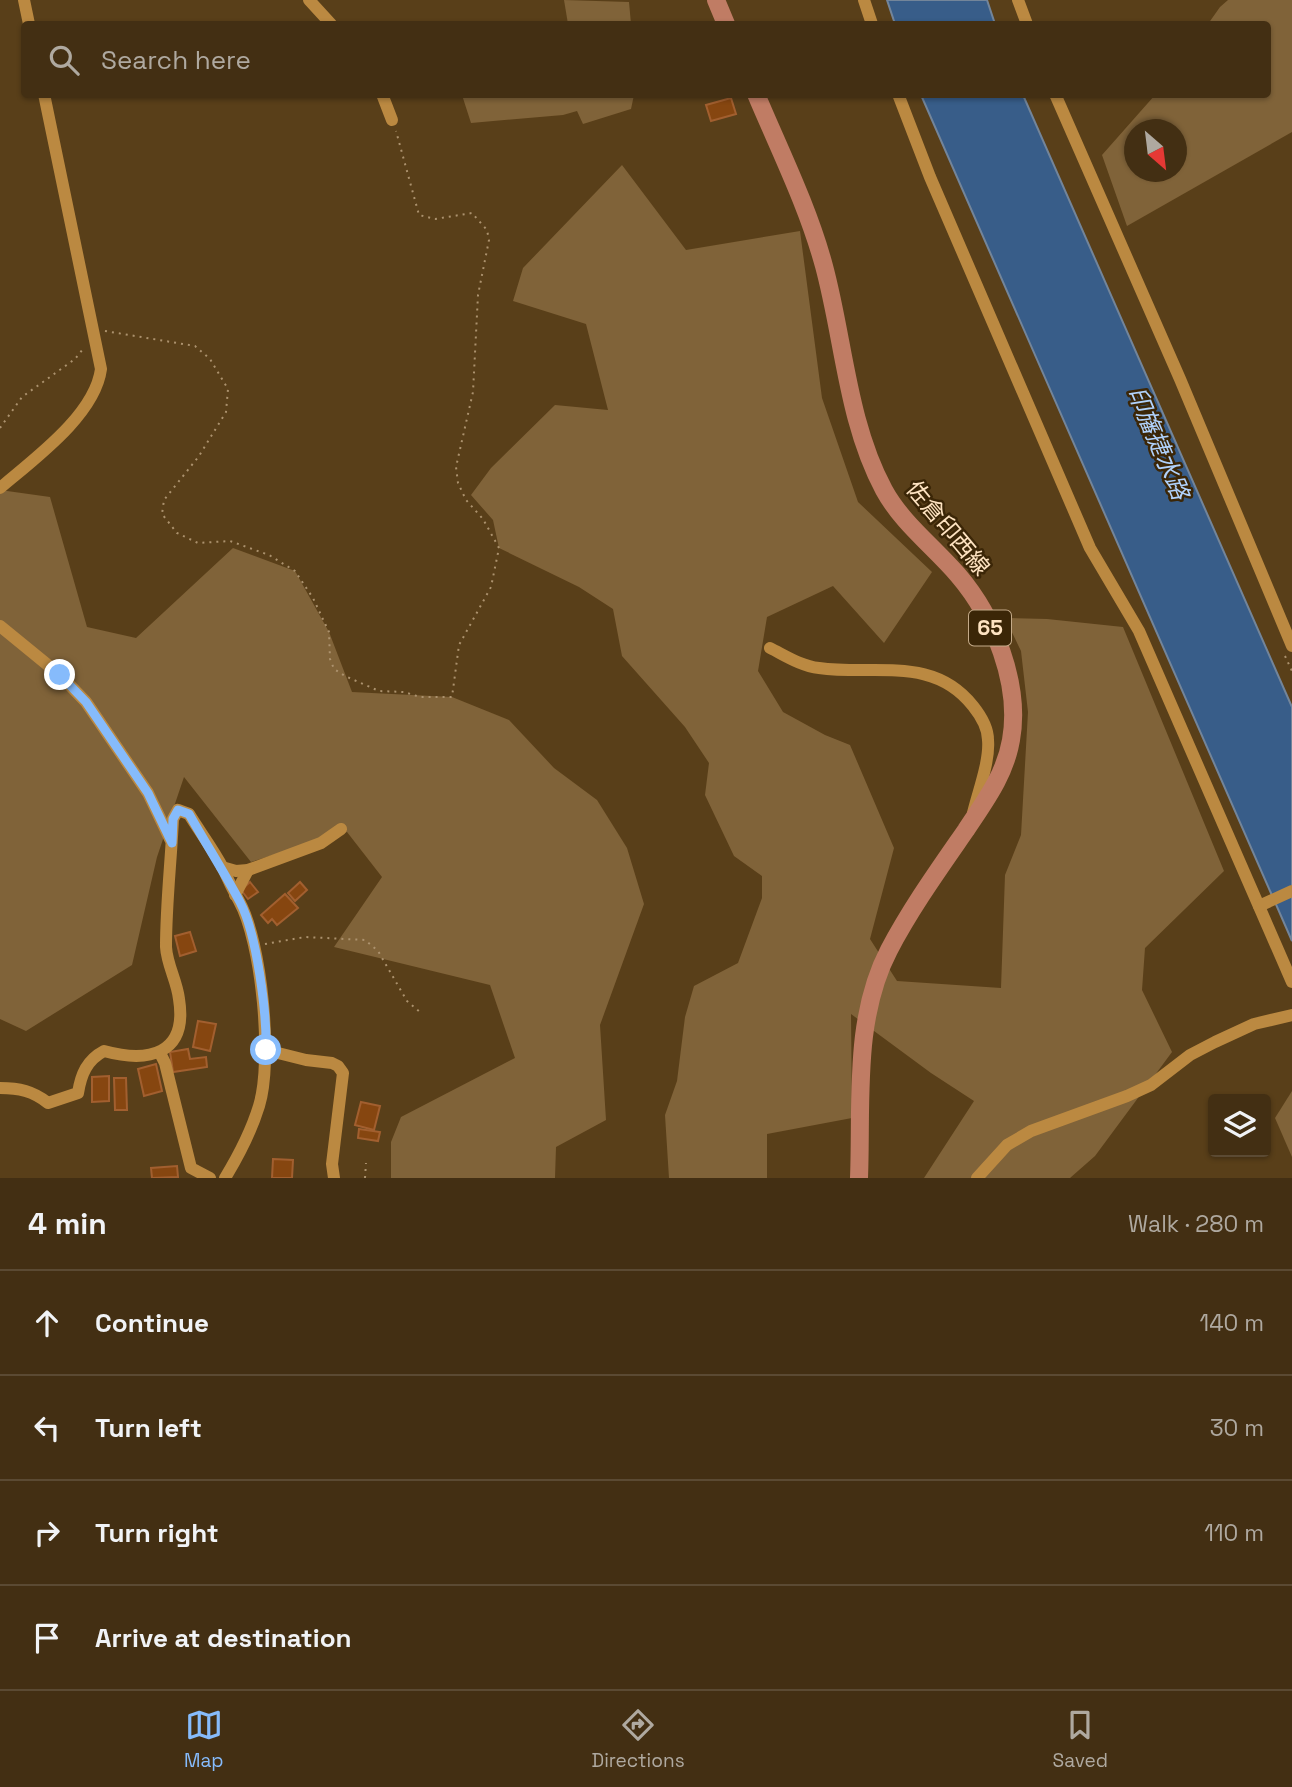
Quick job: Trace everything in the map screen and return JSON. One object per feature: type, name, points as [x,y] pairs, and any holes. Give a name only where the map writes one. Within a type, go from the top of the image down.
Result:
[{"type":"main road","points":[[716,0],[725,21]]},
{"type":"main road","name":"佐倉印西線","points":[[758,98],[792,176],[824,264],[860,433],[874,470],[908,524],[959,577],[981,608],[997,643],[1009,684],[1013,712],[1007,761],[994,788],[908,916],[873,987],[864,1028],[859,1178]]},
{"type":"street","points":[[24,0],[28,21]]},
{"type":"street","points":[[309,0],[328,21]]},
{"type":"street","points":[[864,0],[871,21]]},
{"type":"street","points":[[1018,0],[1026,21]]},
{"type":"street","points":[[0,488],[62,435],[99,385],[101,369],[45,98]]},
{"type":"street","points":[[384,98],[392,120]]},
{"type":"street","points":[[900,98],[930,177],[1090,548],[1139,631],[1292,982]]},
{"type":"street","points":[[1057,98],[1180,379],[1292,646]]},
{"type":"street","points":[[0,626],[60,675],[86,702],[148,793],[172,843]]},
{"type":"street","points":[[770,648],[802,665],[930,674],[950,683],[967,697],[986,726],[988,740],[970,823]]},
{"type":"street","points":[[0,1088],[35,1093],[48,1103],[78,1093],[81,1075],[94,1057],[104,1051],[124,1057],[145,1057],[160,1053],[176,1035],[180,1000],[167,954],[166,920],[173,819],[178,810],[189,814],[240,902],[254,947],[267,1035],[260,1104],[244,1146],[225,1178]]},
{"type":"street","points":[[222,867],[236,871],[248,870],[321,843],[341,828]]},
{"type":"street","points":[[234,895],[248,870]]},
{"type":"street","points":[[1259,906],[1292,891]]},
{"type":"street","points":[[976,1178],[1007,1145],[1031,1131],[1151,1085],[1190,1055],[1254,1024],[1292,1015]]},
{"type":"street","points":[[266,1050],[306,1060],[332,1062],[343,1073],[332,1164],[334,1178]]},
{"type":"street","points":[[160,1053],[165,1063],[191,1168],[210,1178]]},
{"type":"path","points":[[0,428],[22,397],[75,359],[95,333],[109,330],[195,346],[210,359],[228,388],[226,412],[199,456],[164,500],[162,514],[177,533],[198,543],[230,541],[269,555],[295,571],[313,598],[329,632],[330,659],[334,669],[345,676],[379,691],[404,692],[419,697],[452,697],[459,645],[491,587],[499,548],[483,519],[466,500],[458,483],[456,467],[473,392],[478,295],[489,240],[486,230],[472,213],[435,219],[419,215],[392,120]]},
{"type":"path","points":[[260,937],[264,944],[305,937],[365,940],[378,951],[407,1001],[421,1013]]},
{"type":"path","points":[[365,1178],[366,1163]]},
{"type":"shaded area","points":[[564,0],[629,2],[631,21],[568,21]]},
{"type":"shaded area","points":[[1228,0],[1292,0],[1292,132],[1127,226],[1102,155],[1124,130],[1124,182],[1187,182],[1187,119],[1134,119],[1152,98],[1271,98],[1271,21],[1210,21]]},
{"type":"shaded area","points":[[463,98],[633,98],[631,109],[583,124],[577,111],[563,115],[471,123]]},
{"type":"shaded area","points":[[622,165],[686,250],[800,231],[822,398],[858,502],[932,572],[884,643],[833,586],[767,617],[758,671],[783,712],[850,745],[894,848],[870,939],[897,981],[1001,988],[1005,875],[1021,835],[1028,712],[1021,651],[1005,618],[1047,619],[1123,627],[1224,871],[1145,948],[1142,990],[1172,1052],[1095,1156],[1070,1178],[924,1178],[974,1101],[851,1014],[852,1118],[767,1134],[767,1178],[669,1178],[665,1115],[677,1081],[685,1017],[694,986],[738,963],[762,898],[762,876],[734,856],[705,795],[709,763],[685,727],[622,656],[613,609],[579,587],[499,548],[493,520],[471,495],[491,468],[555,405],[608,410],[586,324],[513,301],[523,268]]},
{"type":"shaded area","points":[[0,490],[50,497],[87,627],[136,638],[233,548],[295,571],[329,632],[352,692],[452,697],[509,720],[554,768],[597,800],[627,848],[644,904],[600,1025],[606,1120],[556,1147],[555,1178],[391,1178],[391,1142],[401,1117],[515,1058],[490,985],[334,947],[382,877],[347,832],[251,862],[184,777],[157,857],[132,965],[26,1031],[0,1019]]},
{"type":"shaded area","points":[[1292,1091],[1292,1157],[1275,1118]]},
{"type":"water","points":[[887,0],[987,0],[994,21],[894,21]]},
{"type":"water","name":"印旛捷水路","points":[[922,98],[1024,98],[1292,707],[1292,941]]},
{"type":"building","points":[[731,98],[736,114],[711,121],[706,105]]},
{"type":"building","points":[[250,882],[258,892],[248,899],[241,890]]},
{"type":"building","points":[[300,882],[307,890],[295,901],[288,893]]},
{"type":"building","points":[[285,894],[298,908],[277,925],[272,919],[268,923],[261,915]]},
{"type":"building","points":[[190,932],[196,951],[180,956],[175,936]]},
{"type":"building","points":[[198,1021],[216,1024],[210,1051],[193,1047]]},
{"type":"building","points":[[188,1049],[190,1059],[206,1057],[207,1067],[173,1072],[170,1052]]},
{"type":"building","points":[[156,1064],[162,1091],[144,1096],[138,1069]]},
{"type":"building","points":[[109,1076],[109,1101],[92,1102],[92,1077]]},
{"type":"building","points":[[114,1078],[126,1078],[127,1110],[115,1110]]},
{"type":"building","points":[[361,1102],[380,1106],[374,1130],[355,1125]]},
{"type":"building","points":[[359,1129],[380,1132],[378,1141],[358,1138]]},
{"type":"building","points":[[273,1159],[293,1160],[292,1178],[272,1178]]},
{"type":"building","points":[[177,1166],[178,1177],[152,1178],[151,1168]]},
{"type":"route","points":[[60,675],[86,702],[148,793],[172,843],[173,819],[178,810],[189,814],[222,867],[231,891],[240,902],[254,947],[267,1035],[266,1050]]}]
